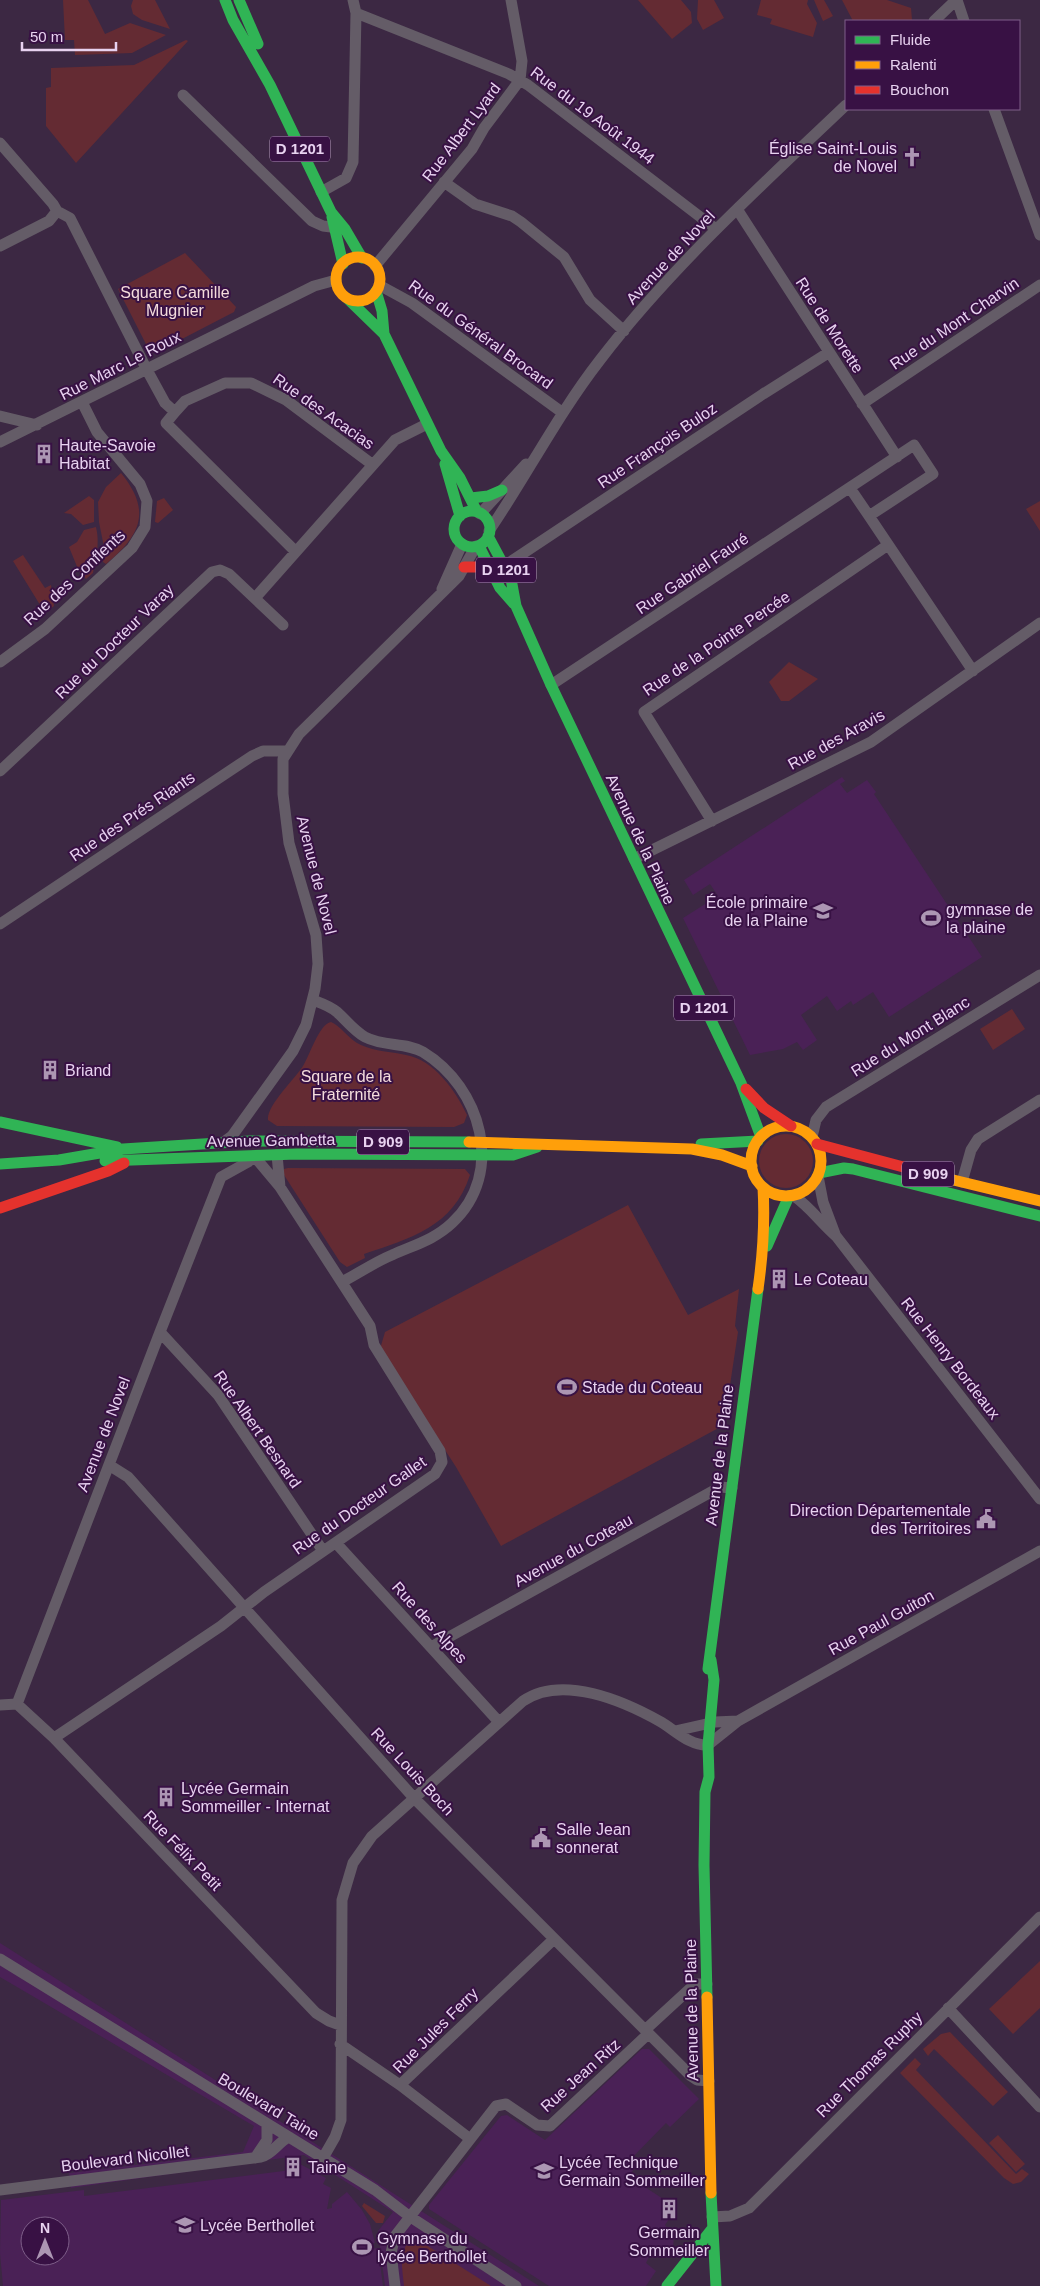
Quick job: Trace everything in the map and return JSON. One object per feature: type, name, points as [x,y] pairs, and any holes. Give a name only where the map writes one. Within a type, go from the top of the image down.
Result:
[{"type":"main road","points":[[225,0],[233,20],[270,85]]},
{"type":"main road","points":[[240,0],[259,46],[270,85]]},
{"type":"main road","name":"D 1201","points":[[270,85],[340,228],[342,264]]},
{"type":"main road","points":[[340,228],[362,258],[375,266],[379,275],[378,288],[384,334]]},
{"type":"main road","points":[[362,258],[355,258],[342,264],[336,280],[339,291],[384,334],[441,452],[460,478],[479,513],[488,521],[489,534],[477,546],[462,544],[454,530],[460,516],[441,452]]},
{"type":"main road","points":[[348,299],[361,301],[367,299],[378,288]]},
{"type":"main road","points":[[471,498],[488,496],[502,490]]},
{"type":"main road","points":[[460,516],[468,512],[479,513]]},
{"type":"main road","name":"Avenue de la Plaine","points":[[489,534],[511,579],[516,606],[551,685],[741,1083],[759,1139]]},
{"type":"main road","name":"Avenue de la Plaine","points":[[477,546],[491,567],[500,588],[516,606]]},
{"type":"main road","points":[[464,567],[491,567]]},
{"type":"main road","name":"Avenue de la Plaine","points":[[741,1083],[764,1108],[791,1126]]},
{"type":"main road","points":[[0,1122],[101,1143],[123,1150]]},
{"type":"main road","points":[[791,1126],[806,1132],[815,1141],[821,1157],[819,1175],[806,1190],[791,1196],[773,1193],[763,1187],[754,1176],[752,1166],[753,1150],[759,1139],[778,1127],[791,1126]]},
{"type":"main road","name":"Avenue Gambetta","points":[[0,1164],[59,1160],[123,1150],[224,1142],[481,1142],[542,1146],[672,1147],[759,1139]]},
{"type":"main road","name":"D 909","points":[[815,1141],[962,1182],[1040,1201]]},
{"type":"main road","name":"Avenue Gambetta","points":[[59,1160],[126,1162],[277,1155],[513,1156],[542,1146]]},
{"type":"main road","name":"Avenue Gambetta","points":[[672,1147],[724,1154],[752,1166]]},
{"type":"main road","points":[[0,1208],[108,1171],[126,1162]]},
{"type":"main road","name":"D 909","points":[[819,1175],[844,1168],[853,1169],[1040,1216]]},
{"type":"main road","name":"Avenue de la Plaine","points":[[716,2286],[712,2223],[704,1792],[709,1777],[704,1745],[705,1723],[714,1680],[711,1660],[747,1360],[763,1255],[765,1215],[763,1187]]},
{"type":"main road","name":"Avenue de la Plaine","points":[[763,1255],[791,1196]]},
{"type":"main road","points":[[667,2286],[712,2223]]},
{"type":"street","points":[[321,192],[346,178],[353,162],[356,13],[353,0]]},
{"type":"street","name":"Rue Albert Lyard","points":[[375,266],[472,149],[484,128],[520,80],[522,61],[511,0]]},
{"type":"street","points":[[935,20],[956,0],[964,20]]},
{"type":"street","name":"Rue du 19 Août 1944","points":[[356,13],[520,80],[716,229]]},
{"type":"street","points":[[183,95],[312,221],[322,226],[340,228]]},
{"type":"street","name":"Avenue de Novel","points":[[489,534],[539,449],[586,378],[624,331],[716,229],[845,106]]},
{"type":"street","points":[[994,110],[1040,235]]},
{"type":"street","points":[[0,144],[57,211],[70,218],[147,370],[165,403],[175,412],[166,423],[296,552]]},
{"type":"street","points":[[444,182],[474,204],[512,216],[564,257],[593,303],[624,331]]},
{"type":"street","name":"Rue de Morette","points":[[737,210],[897,457]]},
{"type":"street","points":[[0,246],[49,221],[57,211]]},
{"type":"street","name":"Rue Marc Le Roux","points":[[0,442],[314,286],[336,280]]},
{"type":"street","name":"Rue du Mont Charvin","points":[[862,404],[1040,285]]},
{"type":"street","name":"Rue du Général Brocard","points":[[378,288],[412,302],[563,413]]},
{"type":"street","name":"Rue François Buloz","points":[[504,566],[828,353]]},
{"type":"street","name":"Rue des Acacias","points":[[175,412],[185,401],[225,383],[252,383],[286,400],[373,464]]},
{"type":"street","name":"Rue des Conflents","points":[[0,662],[48,626],[132,548],[145,527],[148,510],[144,492],[97,432],[82,402]]},
{"type":"street","points":[[0,416],[37,425]]},
{"type":"street","points":[[0,422],[19,433]]},
{"type":"street","points":[[255,598],[398,437],[427,424]]},
{"type":"street","points":[[869,516],[933,474],[914,445],[850,488],[974,671]]},
{"type":"street","name":"Avenue de Novel","points":[[479,513],[539,449]]},
{"type":"street","name":"Rue Gabriel Fauré","points":[[551,685],[850,488]]},
{"type":"street","name":"Avenue de Novel","points":[[441,591],[462,544]]},
{"type":"street","name":"Rue de la Pointe Percée","points":[[712,821],[644,712],[888,545]]},
{"type":"street","name":"Avenue de Novel","points":[[224,1142],[232,1136],[293,1051],[306,1025],[317,978],[317,947],[286,826],[282,778],[283,762],[287,751],[299,734],[441,591],[459,576],[477,546]]},
{"type":"street","name":"Rue du Docteur Varay","points":[[0,772],[209,574],[216,570],[225,571],[283,625]]},
{"type":"street","name":"Rue des Aravis","points":[[634,859],[871,742],[1040,623]]},
{"type":"street","name":"Rue des Prés Riants","points":[[0,924],[252,756],[263,751],[287,751]]},
{"type":"street","name":"Rue du Mont Blanc","points":[[815,1141],[816,1120],[826,1107],[1040,975]]},
{"type":"street","points":[[313,1000],[334,1010],[362,1035],[379,1043],[416,1048],[443,1067],[460,1085],[471,1105],[480,1131],[482,1156],[479,1175],[473,1193],[464,1210],[450,1225],[419,1245],[392,1255],[342,1282]]},
{"type":"street","points":[[962,1182],[971,1150],[978,1139],[1040,1100]]},
{"type":"street","name":"Rue du Docteur Gallet","points":[[277,1155],[280,1187]]},
{"type":"street","points":[[205,1158],[213,1164],[222,1177],[248,1162],[254,1156]]},
{"type":"street","name":"Rue du Docteur Gallet","points":[[54,1738],[221,1626],[323,1551],[435,1474],[442,1462],[440,1451],[374,1345],[370,1326],[280,1187],[254,1156]]},
{"type":"street","name":"Rue Henry Bordeaux","points":[[819,1175],[823,1202],[836,1236]]},
{"type":"street","name":"Avenue de Novel","points":[[17,1704],[160,1332],[222,1177]]},
{"type":"street","name":"Rue Henry Bordeaux","points":[[791,1196],[808,1206],[818,1221],[836,1236],[1040,1499]]},
{"type":"street","name":"Rue Albert Besnard","points":[[160,1332],[218,1395],[323,1551]]},
{"type":"street","name":"Rue Louis Boch","points":[[109,1465],[128,1477],[414,1798],[691,2076],[697,2080],[709,2081]]},
{"type":"street","name":"Avenue du Coteau","points":[[430,1646],[720,1487],[732,1488]]},
{"type":"street","name":"Rue des Alpes","points":[[336,1543],[499,1722]]},
{"type":"street","name":"Rue Paul Guiton","points":[[704,1745],[738,1721],[1040,1551]]},
{"type":"street","points":[[323,2158],[335,2137],[341,2120],[341,1918],[347,1880],[353,1863],[367,1841],[499,1722],[523,1701],[536,1693],[560,1690],[592,1695],[622,1704],[704,1745]]},
{"type":"street","points":[[0,1704],[17,1704]]},
{"type":"street","name":"Rue Félix Petit","points":[[17,1704],[54,1738],[316,2012],[329,2021],[340,2025]]},
{"type":"street","name":"Rue Paul Guiton","points":[[676,1730],[705,1723],[738,1721]]},
{"type":"street","name":"Rue Thomas Ruphy","points":[[712,2223],[749,2208],[1040,1917]]},
{"type":"street","name":"Rue Jules Ferry","points":[[470,2138],[400,2085],[554,1939]]},
{"type":"street","name":"Boulevard Taine","points":[[0,1959],[375,2190],[409,2216],[516,2286]]},
{"type":"street","name":"Rue Jean Ritz","points":[[409,2216],[496,2106],[501,2103],[506,2104],[538,2125],[550,2126],[695,1984],[707,1984]]},
{"type":"street","points":[[948,2008],[1040,2107]]},
{"type":"street","points":[[340,2044],[400,2085]]},
{"type":"street","points":[[255,2158],[267,2140],[267,2124]]},
{"type":"street","name":"Boulevard Nicollet","points":[[0,2190],[266,2156],[280,2142],[289,2137]]},
{"type":"street","points":[[395,2286],[392,2243],[409,2216]]},
{"type":"shaded area","name":"École primaire de la Plaine","points":[[842,777],[845,781],[840,784],[847,793],[867,780],[876,792],[874,794],[982,957],[889,1017],[873,992],[853,1005],[851,1001],[837,1011],[827,996],[801,1015],[817,1040],[803,1050],[797,1042],[783,1049],[750,1055],[683,918],[718,896],[710,884],[693,895],[684,880]]},
{"type":"shaded area","points":[[0,1943],[539,2286],[385,2286],[378,2231],[393,2212],[304,2155],[71,2188],[69,2173],[243,2152],[254,2126],[0,1977]]},
{"type":"shaded area","name":"Lycée Technique Germain Sommeiller","points":[[642,2049],[649,2049],[699,2099],[670,2127],[666,2123],[628,2162],[636,2167],[628,2176],[674,2206],[672,2208],[675,2210],[665,2225],[674,2235],[673,2248],[663,2256],[650,2255],[646,2263],[656,2271],[646,2286],[549,2286],[429,2209],[429,2205],[501,2116],[507,2115],[545,2140]]},
{"type":"shaded area","name":"Lycée Berthollet","points":[[298,2163],[326,2178],[323,2184],[331,2188],[327,2209],[332,2208],[332,2204],[347,2192],[362,2210],[370,2224],[375,2243],[367,2244],[367,2249],[378,2248],[383,2286],[3,2286],[0,2253],[1,2200],[84,2190],[84,2196],[299,2169]]},
{"type":"green space","points":[[63,0],[88,0],[105,34],[130,23],[166,35],[132,53],[75,55],[74,40],[65,40]]},
{"type":"green space","points":[[133,0],[155,0],[170,29],[142,20],[133,14],[131,6]]},
{"type":"green space","points":[[638,0],[681,0],[691,12],[692,23],[672,39]]},
{"type":"green space","points":[[698,0],[714,0],[724,18],[703,30],[697,19]]},
{"type":"green space","points":[[761,0],[808,0],[807,4],[817,23],[813,37],[770,24],[772,19],[757,15]]},
{"type":"green space","points":[[814,0],[824,0],[833,16],[823,21]]},
{"type":"green space","points":[[842,0],[887,0],[911,8],[912,20],[852,20]]},
{"type":"green space","points":[[186,40],[188,41],[76,163],[46,126],[46,88],[51,87],[51,68],[134,65]]},
{"type":"green space","name":"Square Camille Mugnier","points":[[185,253],[236,307],[234,312],[155,353],[150,352],[118,289]]},
{"type":"green space","points":[[121,473],[137,499],[138,522],[127,543],[106,564],[103,562],[104,547],[99,522],[98,502],[106,487]]},
{"type":"green space","points":[[89,496],[94,500],[94,522],[83,525],[71,514],[64,513]]},
{"type":"green space","points":[[164,498],[173,510],[158,523],[155,522],[157,501]]},
{"type":"green space","points":[[1040,501],[1040,531],[1026,509]]},
{"type":"green space","points":[[96,527],[98,545],[93,573],[86,579],[78,569],[69,547],[77,542],[84,530]]},
{"type":"green space","points":[[23,555],[45,588],[51,585],[54,606],[45,613],[13,561]]},
{"type":"green space","points":[[789,662],[818,679],[789,701],[781,701],[769,682]]},
{"type":"green space","points":[[1012,1009],[1025,1029],[993,1050],[980,1029]]},
{"type":"green space","name":"Square de la Fraternité","points":[[331,1022],[361,1045],[416,1058],[426,1063],[443,1078],[457,1096],[467,1115],[464,1123],[454,1127],[277,1126],[268,1120],[276,1100],[303,1066],[323,1028]]},
{"type":"green space","points":[[786,1134],[796,1136],[805,1142],[811,1151],[813,1161],[811,1171],[805,1180],[796,1186],[786,1188],[776,1186],[767,1180],[761,1171],[759,1161],[761,1151],[767,1142],[776,1136]]},
{"type":"green space","points":[[284,1169],[465,1169],[470,1175],[453,1207],[441,1219],[414,1236],[364,1254],[365,1258],[347,1267],[340,1262],[284,1175]]},
{"type":"green space","name":"Stade du Coteau","points":[[628,1205],[688,1315],[739,1289],[735,1326],[738,1332],[724,1425],[501,1546],[456,1467],[380,1349],[385,1332]]},
{"type":"green space","points":[[1040,1961],[1040,2008],[1013,2034],[989,2009]]},
{"type":"green space","points":[[950,2032],[1008,2092],[993,2106],[934,2049],[928,2056],[923,2049],[941,2034]]},
{"type":"green space","points":[[915,2058],[921,2064],[916,2070],[1016,2174],[1022,2169],[1029,2174],[1021,2182],[1013,2184],[1004,2178],[900,2073]]},
{"type":"green space","points":[[998,2135],[1025,2164],[1016,2172],[989,2143]]},
{"type":"green space","points":[[364,2203],[385,2216],[383,2223],[376,2223],[362,2206]]},
{"type":"green space","points":[[412,2236],[491,2286],[404,2286],[402,2260]]},
{"type":"traffic: fast","points":[[225,0],[233,20],[270,85],[331,212],[345,229],[362,258]]},
{"type":"traffic: fast","points":[[239,0],[258,44]]},
{"type":"traffic: fast","points":[[332,217],[343,264]]},
{"type":"traffic: fast","points":[[376,291],[382,311],[384,334],[441,451],[460,478],[477,512]]},
{"type":"traffic: fast","points":[[348,299],[384,334]]},
{"type":"traffic: fast","points":[[445,464],[460,516]]},
{"type":"traffic: fast","points":[[471,498],[488,496],[502,490]]},
{"type":"traffic: fast","points":[[472,511],[484,517],[490,529],[484,541],[472,547],[460,541],[454,529],[460,517],[472,511]]},
{"type":"traffic: fast","points":[[488,536],[511,579],[516,606],[551,685],[741,1083],[761,1137]]},
{"type":"traffic: fast","points":[[479,546],[500,588],[514,604]]},
{"type":"traffic: fast","points":[[0,1122],[117,1147]]},
{"type":"traffic: fast","points":[[0,1164],[59,1160],[123,1149],[250,1141],[469,1142]]},
{"type":"traffic: fast","points":[[701,1144],[758,1141]]},
{"type":"traffic: fast","points":[[105,1161],[297,1154],[513,1155],[537,1147]]},
{"type":"traffic: fast","points":[[819,1173],[844,1168],[853,1169],[1040,1216]]},
{"type":"traffic: fast","points":[[767,1246],[789,1196]]},
{"type":"traffic: fast","points":[[708,1669],[758,1289]]},
{"type":"traffic: fast","points":[[707,1997],[704,1865],[705,1792],[709,1777],[708,1745],[714,1680],[711,1660]]},
{"type":"traffic: fast","points":[[711,2193],[716,2286]]},
{"type":"traffic: fast","points":[[667,2286],[712,2229]]},
{"type":"traffic: slow","points":[[358,257],[370,261],[376,267],[380,279],[376,291],[370,297],[358,301],[346,297],[340,291],[336,279],[340,267],[346,261],[358,257]]},
{"type":"traffic: slow","points":[[786,1126],[799,1129],[811,1136],[818,1148],[821,1161],[818,1174],[811,1186],[799,1193],[786,1196],[773,1193],[761,1186],[754,1174],[751,1161],[754,1148],[761,1136],[773,1129],[786,1126]]},
{"type":"traffic: slow","points":[[469,1142],[692,1149],[722,1155],[752,1166]]},
{"type":"traffic: slow","points":[[941,1177],[1040,1201]]},
{"type":"traffic: slow","points":[[758,1289],[763,1238],[763,1187]]},
{"type":"traffic: slow","points":[[707,1997],[711,2193]]},
{"type":"traffic: jam","points":[[464,567],[491,567]]},
{"type":"traffic: jam","points":[[746,1089],[764,1108],[791,1126]]},
{"type":"traffic: jam","points":[[817,1144],[941,1177]]},
{"type":"traffic: jam","points":[[0,1208],[108,1171],[124,1163]]},
{"type":"place","name":"Église Saint-Louis de Novel","points":[[912,157]]},
{"type":"place","name":"Haute-Savoie Habitat","points":[[44,454]]},
{"type":"place","name":"École primaire de la Plaine","points":[[823,911]]},
{"type":"place","name":"gymnase de la plaine","points":[[931,918]]},
{"type":"place","name":"Briand","points":[[50,1070]]},
{"type":"place","name":"Le Coteau","points":[[779,1279]]},
{"type":"place","name":"Stade du Coteau","points":[[567,1387]]},
{"type":"place","name":"Direction Départementale des Territoires","points":[[986,1519]]},
{"type":"place","name":"Lycée Germain Sommeiller - Internat","points":[[166,1797]]},
{"type":"place","name":"Salle Jean sonnerat","points":[[541,1838]]},
{"type":"place","name":"Taine","points":[[293,2167]]},
{"type":"place","name":"Lycée Technique Germain Sommeiller","points":[[544,2171]]},
{"type":"place","name":"Germain Sommeiller","points":[[669,2209]]},
{"type":"place","name":"Lycée Berthollet","points":[[185,2225]]},
{"type":"place","name":"Gymnase du lycée Berthollet","points":[[362,2247]]}]
